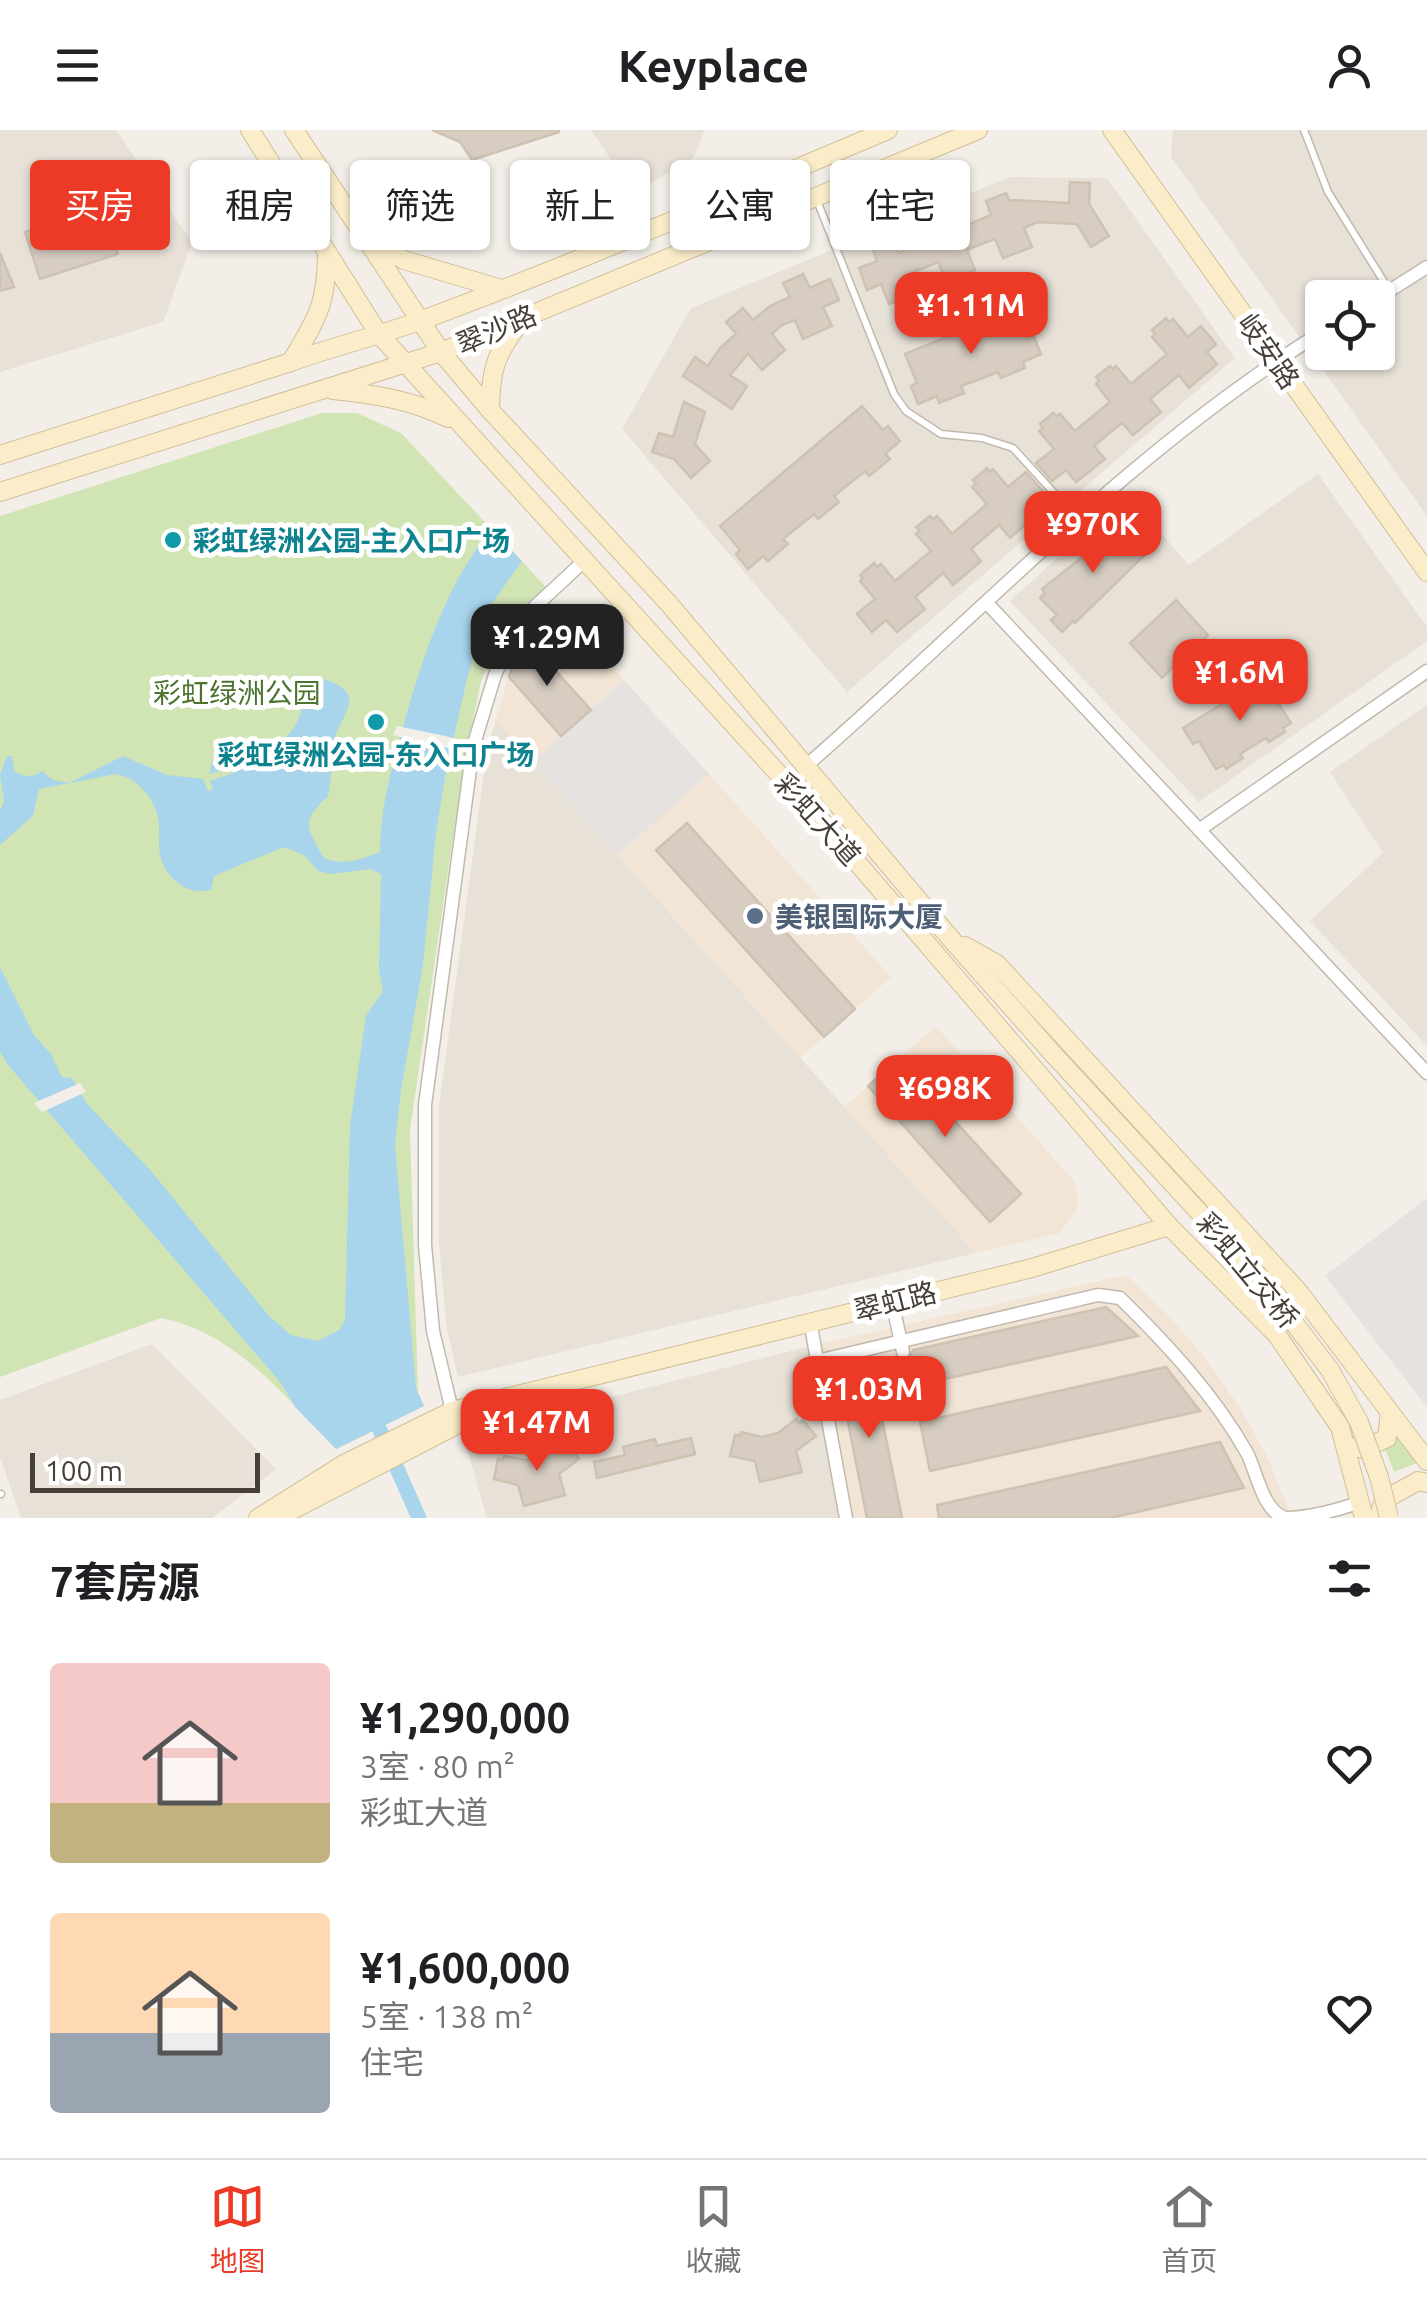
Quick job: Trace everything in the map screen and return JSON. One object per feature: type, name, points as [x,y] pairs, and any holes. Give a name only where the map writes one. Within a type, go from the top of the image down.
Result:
[{"type":"main road","name":"彩虹大道","points":[[250,130],[378,332],[405,364],[825,825],[1169,1226],[1277,1335],[1340,1427],[1362,1510]]},
{"type":"main road","name":"彩虹大道","points":[[294,130],[350,215]]},
{"type":"main road","name":"翠沙路","points":[[0,455],[418,322],[614,246],[888,130]]},
{"type":"main road","name":"翠沙路","points":[[0,492],[441,352],[978,130]]},
{"type":"main road","name":"岐安路","points":[[1112,130],[1427,572]]},
{"type":"main road","name":"彩虹大道","points":[[373,250],[418,322],[490,410],[670,605],[1054,1055]]},
{"type":"main road","points":[[387,250],[404,260],[499,288]]},
{"type":"main road","points":[[291,362],[318,316],[326,293],[327,254]]},
{"type":"main road","points":[[490,410],[490,380],[497,355],[524,317]]},
{"type":"main road","points":[[323,388],[382,396],[431,410],[460,424]]},
{"type":"main road","points":[[951,938],[997,964],[1298,1291],[1427,1460]]},
{"type":"main road","name":"彩虹立交桥","points":[[1054,1055],[1260,1278],[1330,1370],[1359,1422],[1389,1518]]},
{"type":"main road","name":"翠虹路","points":[[258,1518],[302,1487],[347,1471],[502,1400],[1032,1268],[1169,1226]]},
{"type":"main road","points":[[1340,1427],[1356,1448],[1375,1446],[1386,1438],[1390,1412]]},
{"type":"main road","name":"翠虹路","points":[[277,1518],[347,1471]]},
{"type":"main road","points":[[1378,1518],[1384,1500],[1418,1481],[1427,1483]]},
{"type":"street","points":[[1395,287],[1427,268]]},
{"type":"street","points":[[807,765],[1130,474],[1276,360],[1305,342]]},
{"type":"street","points":[[444,1424],[428,1280],[425,1105],[473,747],[509,643],[528,613],[584,562]]},
{"type":"street","points":[[988,603],[1427,1073]]},
{"type":"street","points":[[1199,830],[1427,671]]},
{"type":"street","points":[[817,1361],[901,1347],[1098,1294],[1120,1298],[1228,1419],[1252,1462],[1269,1506],[1285,1518],[1362,1510]]},
{"type":"street","points":[[892,1301],[901,1347]]},
{"type":"street","points":[[810,1322],[846,1518]]},
{"type":"lane","points":[[1304,130],[1328,192],[1376,280]]},
{"type":"lane","points":[[816,197],[894,394],[906,411],[941,434],[982,438],[1012,448],[1079,520]]},
{"type":"shaded area","points":[[0,130],[116,130],[136,160],[30,160],[30,250],[170,250],[170,210],[190,240],[190,248],[163,322],[0,372]]},
{"type":"shaded area","points":[[591,130],[705,130],[693,158],[670,160],[670,172],[650,184],[650,160],[611,160]]},
{"type":"shaded area","points":[[1173,130],[1427,130],[1427,516],[1323,370],[1395,370],[1395,280],[1305,280],[1305,345],[1171,157]]},
{"type":"shaded area","points":[[1010,177],[1107,178],[1235,358],[847,692],[622,429],[691,308],[832,250],[970,250],[970,193]]},
{"type":"shaded area","points":[[1318,474],[1427,627],[1427,641],[1199,802],[1010,601],[1127,495],[1189,565]]},
{"type":"shaded area","points":[[560,608],[624,680],[533,761],[496,720],[518,644]]},
{"type":"shaded area","points":[[624,680],[709,774],[618,855],[533,761]]},
{"type":"shaded area","points":[[1427,705],[1427,1046],[1310,921],[1383,853],[1330,772]]},
{"type":"shaded area","points":[[496,720],[976,1253],[458,1377],[447,1329],[439,1245],[439,1106],[487,750]]},
{"type":"shaded area","name":"美银国际大厦","points":[[709,774],[891,977],[800,1058],[618,855]]},
{"type":"shaded area","points":[[936,1026],[1074,1181],[1077,1209],[1060,1233],[976,1253],[844,1107]]},
{"type":"shaded area","points":[[1427,1198],[1427,1407],[1325,1276]]},
{"type":"shaded area","points":[[1126,1275],[1206,1359],[1239,1406],[1267,1456],[1292,1518],[849,1518],[810,1346]]},
{"type":"shaded area","points":[[152,1344],[276,1469],[212,1518],[21,1518],[0,1457],[0,1400]]},
{"type":"shaded area","points":[[810,1346],[849,1518],[487,1518],[463,1435]]},
{"type":"green space","name":"彩虹绿洲公园","points":[[322,413],[357,413],[401,433],[547,588],[518,610],[495,641],[480,685],[460,790],[410,1130],[418,1393],[424,1406],[336,1449],[236,1352],[213,1337],[161,1318],[0,1377],[0,516]]},
{"type":"green space","points":[[1398,1430],[1422,1461],[1394,1472],[1385,1449]]},
{"type":"water","points":[[491,529],[522,561],[488,609],[446,772],[423,965],[395,1145],[416,1388],[424,1406],[336,1449],[295,1407],[281,1383],[8,1065],[0,1052],[0,967],[34,1035],[51,1054],[62,1077],[72,1078],[87,1104],[152,1172],[269,1316],[291,1335],[318,1341],[339,1330],[345,1320],[350,1126],[366,1016],[383,991],[379,970],[381,874],[370,869],[331,874],[318,871],[304,855],[284,847],[214,876],[211,890],[187,888],[164,867],[158,818],[148,796],[137,784],[116,774],[39,789],[33,816],[0,845],[0,811],[4,801],[0,775],[7,756],[12,756],[17,773],[31,776],[42,771],[53,780],[69,783],[123,756],[167,775],[203,779],[208,791],[213,789],[210,781],[233,773],[230,768],[209,774],[213,759],[225,759],[233,765],[279,743],[298,720],[306,689],[323,679],[345,690],[349,704],[333,744],[328,796],[313,812],[310,831],[324,858],[352,861],[380,852],[389,780],[423,661],[451,592]]},
{"type":"pier","points":[[397,726],[459,739],[456,750],[393,735]]},
{"type":"pier","points":[[80,1083],[86,1092],[42,1112],[34,1103]]},
{"type":"building","points":[[432,130],[559,130],[472,160],[460,142]]},
{"type":"building","points":[[1070,182],[1090,183],[1089,204],[1109,236],[1091,247],[1077,224],[1038,222],[1024,228],[1032,247],[1003,258],[995,239],[970,249],[970,224],[991,215],[986,201],[1006,193],[1009,200],[1069,203]]},
{"type":"building","points":[[31,250],[117,250],[118,254],[40,279]]},
{"type":"building","points":[[873,250],[967,250],[975,270],[946,281],[938,262],[910,273],[918,292],[889,304],[881,284],[867,290],[859,268],[877,261]]},
{"type":"building","points":[[0,253],[14,287],[0,291]]},
{"type":"building","points":[[803,274],[810,288],[830,279],[839,300],[823,307],[832,326],[803,339],[795,320],[782,325],[772,334],[785,350],[762,370],[748,354],[730,375],[747,386],[732,409],[683,376],[695,357],[708,366],[736,334],[726,322],[743,308],[753,320],[790,297],[783,283]]},
{"type":"building","points":[[1016,309],[1028,339],[1034,337],[1041,354],[1023,362],[1025,368],[1001,378],[998,372],[961,386],[964,393],[939,403],[937,396],[918,404],[911,386],[917,383],[905,354]]},
{"type":"building","points":[[1166,318],[1169,322],[1173,319],[1188,337],[1201,326],[1216,344],[1207,352],[1217,364],[1189,388],[1179,375],[1150,399],[1161,412],[1133,435],[1122,423],[1108,434],[1094,446],[1105,459],[1076,482],[1066,470],[1052,481],[1036,463],[1054,449],[1039,431],[1043,428],[1040,424],[1053,413],[1060,414],[1075,431],[1110,402],[1096,384],[1096,377],[1116,366],[1131,384],[1167,354],[1152,337],[1152,330]]},
{"type":"building","points":[[684,402],[705,412],[695,444],[710,461],[691,478],[674,459],[652,452],[659,433],[673,437]]},
{"type":"building","points":[[862,406],[883,430],[888,426],[900,441],[885,454],[890,459],[869,476],[865,471],[834,496],[839,502],[818,519],[814,514],[783,539],[788,544],[768,561],[763,556],[748,569],[736,554],[740,550],[720,526]]},
{"type":"building","points":[[987,468],[990,472],[993,469],[1008,487],[1026,472],[1042,490],[1027,502],[1038,514],[1010,538],[999,525],[971,549],[981,561],[953,585],[943,573],[915,597],[925,609],[897,632],[886,620],[872,632],[857,614],[875,599],[860,581],[860,575],[874,563],[877,567],[881,564],[895,581],[931,551],[916,534],[920,531],[916,527],[930,516],[937,516],[952,534],[987,504],[972,487],[976,484],[973,480]]},
{"type":"building","points":[[1119,525],[1135,542],[1141,537],[1151,549],[1062,632],[1051,620],[1057,615],[1040,598],[1045,593],[1042,589],[1090,551],[1086,548],[1110,526],[1114,529]]},
{"type":"building","points":[[1176,600],[1208,635],[1180,667],[1177,663],[1162,678],[1130,643]]},
{"type":"building","points":[[526,638],[591,710],[561,736],[509,677],[518,648]]},
{"type":"building","points":[[1268,676],[1278,692],[1273,695],[1291,723],[1269,742],[1266,738],[1240,754],[1243,758],[1226,769],[1224,765],[1216,769],[1199,741],[1193,744],[1183,728]]},
{"type":"building","points":[[687,823],[855,1009],[824,1037],[656,850]]},
{"type":"building","points":[[899,1059],[1021,1194],[990,1222],[868,1086]]},
{"type":"building","points":[[1106,1307],[1138,1336],[913,1386],[908,1360],[913,1350]]},
{"type":"building","points":[[870,1360],[902,1518],[867,1518],[837,1367]]},
{"type":"building","points":[[1166,1367],[1200,1411],[930,1471],[920,1422]]},
{"type":"building","points":[[796,1419],[799,1423],[803,1420],[816,1436],[796,1451],[802,1472],[760,1482],[755,1461],[730,1456],[735,1435],[740,1436],[741,1432],[762,1437],[778,1433]]},
{"type":"building","points":[[691,1438],[695,1454],[597,1478],[594,1462],[625,1455],[623,1447],[655,1439],[657,1446]]},
{"type":"building","points":[[560,1442],[563,1446],[567,1443],[579,1459],[559,1474],[565,1495],[524,1506],[518,1485],[494,1479],[498,1459],[542,1457]]},
{"type":"building","points":[[1220,1442],[1244,1488],[1110,1518],[939,1518],[937,1505]]},
{"type":"waterway","points":[[379,1428],[419,1518]]},
{"type":"place","name":"彩虹绿洲公园-主入口广场","points":[[173,540]]},
{"type":"place","name":"彩虹绿洲公园-东入口广场","points":[[376,722]]},
{"type":"place","name":"美银国际大厦","points":[[755,916]]}]
